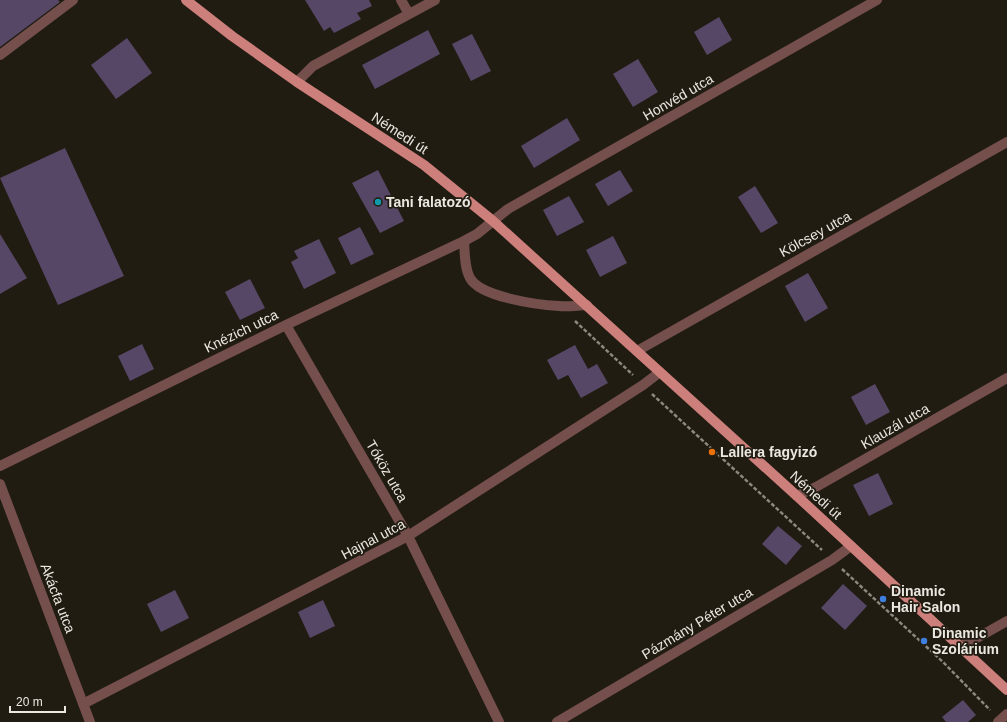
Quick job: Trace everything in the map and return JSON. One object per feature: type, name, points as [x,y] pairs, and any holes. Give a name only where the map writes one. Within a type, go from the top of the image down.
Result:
[{"type":"main road","name":"Némedi út","points":[[186,0],[232,36],[297,82],[424,165],[493,221],[797,496],[1007,690]]},
{"type":"street","points":[[0,55],[73,0]]},
{"type":"street","points":[[401,0],[409,14]]},
{"type":"street","points":[[297,82],[313,66],[435,0]]},
{"type":"street","name":"Honvéd utca","points":[[493,221],[508,209],[877,0]]},
{"type":"street","name":"Kölcsey utca","points":[[637,351],[1007,142]]},
{"type":"street","name":"Knézich utca","points":[[0,466],[286,325],[464,241],[477,234],[493,221]]},
{"type":"street","points":[[464,241],[469,278],[476,285],[486,291],[531,303],[560,307],[587,305]]},
{"type":"street","name":"Tóköz utca","points":[[286,325],[408,536],[499,722]]},
{"type":"street","name":"Hajnal utca","points":[[83,704],[408,536],[643,385],[660,372]]},
{"type":"street","name":"Klauzál utca","points":[[797,496],[816,487],[1007,378]]},
{"type":"street","name":"Akácfa utca","points":[[0,484],[90,722]]},
{"type":"street","name":"Pázmány Péter utca","points":[[557,722],[832,560],[851,546]]},
{"type":"street","points":[[958,646],[1007,622]]},
{"type":"path","points":[[560,307],[944,664],[1001,719]]},
{"type":"building","points":[[0,0],[58,0],[60,2],[0,47]]},
{"type":"building","points":[[305,0],[369,0],[372,6],[357,13],[361,19],[334,33],[330,27],[324,31]]},
{"type":"building","points":[[719,17],[732,40],[707,55],[694,32]]},
{"type":"building","points":[[428,30],[440,54],[375,89],[362,65]]},
{"type":"building","points":[[472,34],[491,71],[471,81],[452,44]]},
{"type":"building","points":[[127,38],[152,73],[116,99],[91,65]]},
{"type":"building","points":[[638,59],[658,92],[633,107],[613,74]]},
{"type":"building","points":[[567,118],[580,140],[534,168],[521,146]]},
{"type":"building","points":[[65,148],[124,276],[58,305],[0,178]]},
{"type":"building","name":"Tani falatozó","points":[[378,170],[404,221],[380,233],[352,183]]},
{"type":"building","points":[[620,170],[633,191],[608,206],[595,184]]},
{"type":"building","points":[[755,186],[778,223],[761,233],[738,197]]},
{"type":"building","points":[[569,196],[584,222],[557,236],[543,210]]},
{"type":"building","points":[[360,227],[374,254],[351,265],[338,238]]},
{"type":"building","points":[[0,234],[27,278],[0,294]]},
{"type":"building","points":[[613,236],[627,263],[600,277],[586,250]]},
{"type":"building","points":[[319,239],[336,273],[304,289],[291,262],[298,258],[294,251]]},
{"type":"building","points":[[808,273],[828,308],[805,322],[785,286]]},
{"type":"building","points":[[250,279],[265,308],[240,320],[225,292]]},
{"type":"building","points":[[142,344],[154,369],[130,381],[118,356]]},
{"type":"building","points":[[575,345],[588,369],[597,364],[608,383],[581,398],[568,375],[558,380],[547,360]]},
{"type":"building","points":[[875,384],[890,412],[866,425],[851,397]]},
{"type":"building","points":[[878,473],[893,504],[869,516],[853,485]]},
{"type":"building","points":[[778,526],[802,546],[786,565],[762,544]]},
{"type":"building","points":[[843,584],[867,606],[845,630],[821,608]]},
{"type":"building","points":[[175,590],[189,618],[161,632],[147,604]]},
{"type":"building","points":[[323,600],[335,626],[310,638],[298,612]]},
{"type":"building","points":[[963,700],[976,715],[968,722],[946,722],[942,717]]},
{"type":"place","name":"Tani falatozó","points":[[378,202]]},
{"type":"place","name":"Lallera fagyizó","points":[[712,452]]},
{"type":"place","name":"Dinamic Hair Salon","points":[[883,599]]},
{"type":"place","name":"Dinamic Szolárium","points":[[924,641]]}]
